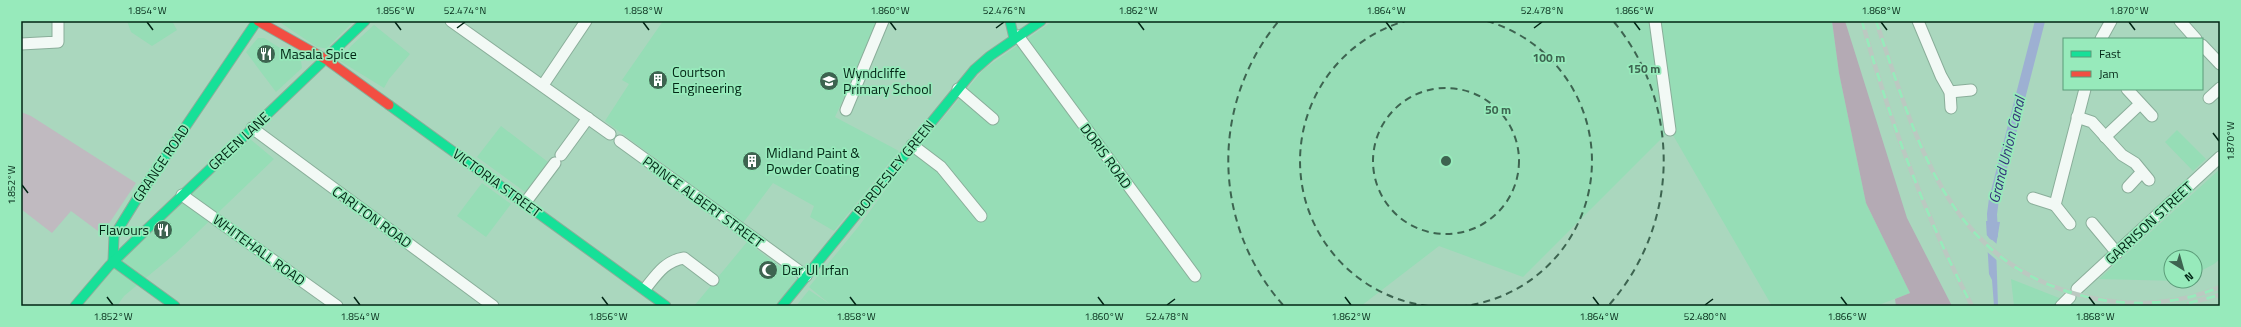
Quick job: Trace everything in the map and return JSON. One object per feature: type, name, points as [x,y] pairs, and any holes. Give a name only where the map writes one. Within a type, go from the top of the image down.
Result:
[{"type":"main road","name":"VICTORIA STREET","points":[[257,21],[327,60],[645,289],[666,306]]},
{"type":"main road","name":"GRANGE ROAD","points":[[113,261],[114,236],[140,194],[257,21]]},
{"type":"main road","name":"GREEN LANE","points":[[113,261],[252,128],[327,60],[365,21]]},
{"type":"main road","points":[[1010,21],[1016,37]]},
{"type":"main road","name":"BORDESLEY GREEN","points":[[782,306],[958,89],[990,56],[1041,21]]},
{"type":"main road","points":[[75,306],[113,261],[175,306]]},
{"type":"street","points":[[21,44],[58,42],[58,21]]},
{"type":"street","points":[[451,21],[610,134]]},
{"type":"street","points":[[543,85],[586,21]]},
{"type":"street","points":[[846,110],[883,21]]},
{"type":"street","points":[[1655,21],[1670,130]]},
{"type":"street","points":[[1918,21],[1941,76],[1950,92],[1951,108]]},
{"type":"street","points":[[2102,38],[2111,21]]},
{"type":"street","points":[[2180,21],[2195,38]]},
{"type":"street","name":"DORIS ROAD","points":[[1016,37],[1195,276]]},
{"type":"street","points":[[2203,46],[2220,64]]},
{"type":"street","points":[[2209,98],[2220,88]]},
{"type":"street","points":[[958,89],[993,119]]},
{"type":"street","points":[[1950,92],[1971,90]]},
{"type":"street","points":[[2055,205],[2084,90]]},
{"type":"street","points":[[2128,90],[2152,116]]},
{"type":"street","points":[[2105,137],[2140,104]]},
{"type":"street","points":[[2077,117],[2092,122],[2122,155],[2135,163],[2145,176],[2128,187]]},
{"type":"street","points":[[525,203],[588,118]]},
{"type":"street","name":"CARLTON ROAD","points":[[252,128],[493,306]]},
{"type":"street","name":"PRINCE ALBERT STREET","points":[[620,141],[806,276]]},
{"type":"street","points":[[912,146],[941,167],[981,216]]},
{"type":"street","name":"GARRISON STREET","points":[[2061,306],[2220,157]]},
{"type":"street","name":"WHITEHALL ROAD","points":[[182,195],[336,306]]},
{"type":"street","points":[[2032,198],[2055,205],[2070,224]]},
{"type":"street","points":[[2092,223],[2117,253]]},
{"type":"street","points":[[645,289],[662,268],[673,260],[684,258],[713,280]]},
{"type":"shaded area","points":[[127,21],[172,21],[177,30],[152,46],[131,32]]},
{"type":"shaded area","points":[[278,21],[354,21],[327,48],[323,48],[317,47]]},
{"type":"shaded area","points":[[663,21],[875,21],[878,23],[835,117],[899,151],[834,231],[810,217],[814,206],[773,183],[743,223],[605,121],[629,84],[622,80]]},
{"type":"shaded area","points":[[1053,21],[1832,21],[1839,73],[1866,203],[1910,293],[1876,306],[1772,306],[1670,130],[1523,277],[1439,246],[1361,306],[796,306],[809,290],[831,305],[809,287],[859,226],[903,166],[984,69]]},
{"type":"shaded area","points":[[1832,21],[1845,21],[1907,218],[1952,306],[1896,306],[1895,299],[1910,293],[1866,203],[1839,73]]},
{"type":"shaded area","points":[[374,25],[410,54],[389,79],[384,88],[340,61],[351,46]]},
{"type":"shaded area","points":[[258,38],[264,38],[301,61],[302,68],[276,92],[246,52]]},
{"type":"shaded area","points":[[21,112],[31,116],[136,183],[102,234],[71,211],[52,233],[21,209]]},
{"type":"shaded area","points":[[501,126],[548,162],[525,192],[477,157]]},
{"type":"shaded area","points":[[2177,130],[2206,159],[2193,171],[2165,142]]},
{"type":"shaded area","points":[[249,138],[274,159],[176,253],[124,296],[117,306],[82,306],[124,253]]},
{"type":"shaded area","points":[[2220,169],[2220,259],[2203,270],[2203,249],[2163,249],[2163,281],[2099,279]]},
{"type":"shaded area","points":[[482,183],[511,204],[486,237],[457,216]]},
{"type":"shaded area","points":[[747,242],[799,281],[778,306],[694,306]]},
{"type":"shaded area","points":[[2011,279],[2077,305],[2083,306],[2014,306]]},
{"type":"water","points":[[1986,221],[2000,222],[1996,246],[1998,306],[1994,306],[1992,280],[1989,274]]},
{"type":"pier","points":[[1984,233],[1998,245],[2000,263],[1985,250]]},
{"type":"waterway","name":"Grand Union Canal","points":[[1993,235],[1992,214],[1994,199],[2040,21]]},
{"type":"railway","points":[[1862,21],[1896,131],[1939,237],[1972,306]]},
{"type":"railway","points":[[1876,21],[1907,112],[1925,154],[1945,194],[1971,229],[2003,259],[2043,282],[2092,298],[2108,301],[2140,303],[2157,302],[2189,297],[2220,287]]},
{"type":"railway","points":[[2189,303],[2220,295]]},
{"type":"traffic: fast","points":[[113,261],[114,236],[140,194],[257,21]]},
{"type":"traffic: fast","points":[[75,306],[109,266],[365,21]]},
{"type":"traffic: fast","points":[[1010,21],[1014,38]]},
{"type":"traffic: fast","points":[[782,306],[974,70],[990,56],[1041,21]]},
{"type":"traffic: fast","points":[[389,105],[666,306]]},
{"type":"traffic: fast","points":[[113,261],[175,306]]},
{"type":"traffic: jam","points":[[258,21],[327,60],[389,105]]},
{"type":"place","name":"Masala Spice","points":[[266,54]]},
{"type":"place","name":"Courtson Engineering","points":[[658,80]]},
{"type":"place","name":"Wyndcliffe Primary School","points":[[829,81]]},
{"type":"place","name":"Midland Paint & Powder Coating","points":[[752,161]]},
{"type":"place","name":"Flavours","points":[[163,230]]},
{"type":"place","name":"Dar Ul Irfan","points":[[768,270]]}]
